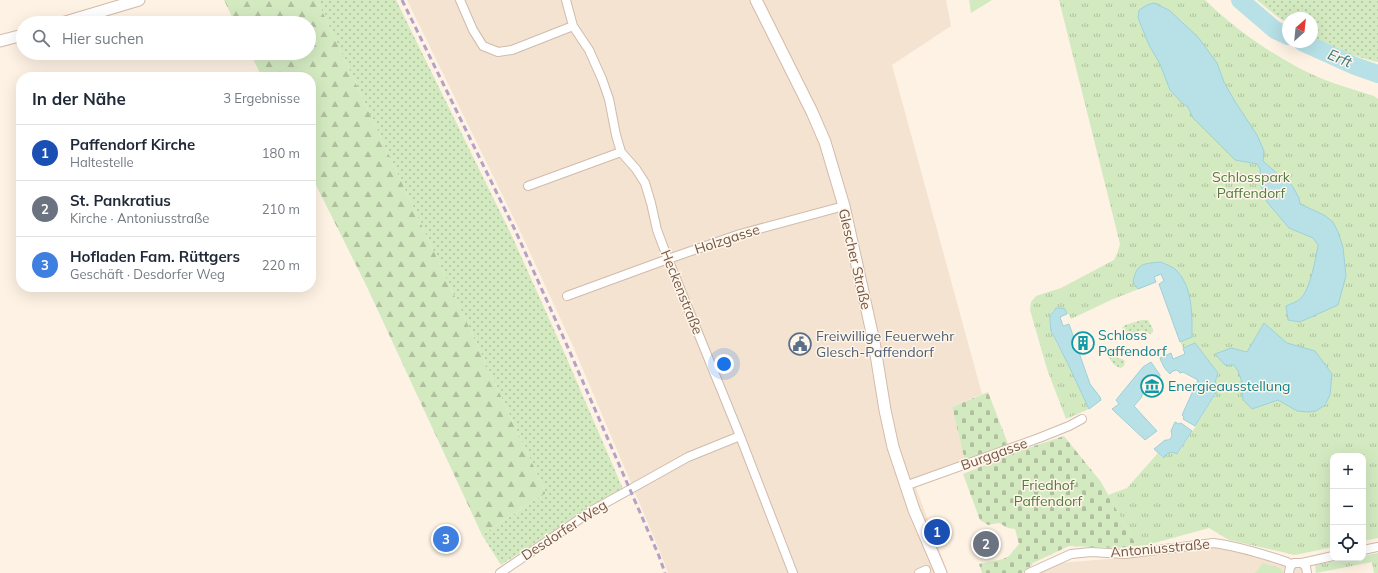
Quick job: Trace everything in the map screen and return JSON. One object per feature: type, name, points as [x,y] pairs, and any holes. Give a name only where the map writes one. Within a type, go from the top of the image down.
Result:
[{"type":"street","points":[[85,16],[139,0]]},
{"type":"street","points":[[460,0],[473,30],[483,46],[498,52],[512,50],[573,26]]},
{"type":"street","name":"Heckenstraße","points":[[566,0],[573,26],[589,50],[602,79],[609,99],[621,152],[636,169],[645,183],[657,230],[740,436],[792,573]]},
{"type":"street","name":"Glescher Straße","points":[[756,0],[812,112],[825,142],[844,206],[874,342],[885,410],[893,447],[914,510],[941,573]]},
{"type":"street","points":[[0,41],[16,37]]},
{"type":"street","points":[[528,186],[621,152]]},
{"type":"street","name":"Holzgasse","points":[[567,296],[740,234],[844,206]]},
{"type":"street","name":"Burggasse","points":[[905,486],[1039,438],[1069,426],[1082,418]]},
{"type":"street","name":"Desdorfer Weg","points":[[500,573],[593,510],[688,458],[740,436]]},
{"type":"street","name":"Antoniusstraße","points":[[1029,573],[1071,554],[1090,552],[1125,554],[1213,543],[1255,552],[1292,565]]},
{"type":"street","points":[[1366,549],[1378,546]]},
{"type":"street","points":[[1289,573],[1290,567],[1297,563],[1330,557]]},
{"type":"street","points":[[1302,563],[1306,567],[1307,573]]},
{"type":"shaded area","points":[[407,0],[946,0],[951,26],[892,65],[982,394],[952,407],[965,461],[913,480],[948,573],[668,573],[573,346],[520,231]]},
{"type":"shaded area","points":[[1213,547],[1255,554],[1303,566],[1311,573],[1040,573],[1059,563],[1157,555]]},
{"type":"green space","points":[[224,0],[317,0],[546,493],[482,535],[367,287],[316,185],[316,72],[260,72],[254,60],[316,60],[316,16],[232,16]]},
{"type":"green space","points":[[317,0],[396,0],[511,234],[623,489],[591,506],[501,565],[482,535],[546,493]]},
{"type":"green space","points":[[969,0],[992,0],[971,13]]},
{"type":"green space","name":"Schlosspark Paffendorf","points":[[1059,0],[1205,0],[1238,29],[1286,61],[1317,77],[1374,96],[1378,99],[1378,538],[1366,540],[1366,453],[1330,453],[1330,548],[1295,555],[1229,540],[1209,528],[1147,545],[1137,546],[1108,495],[1127,488],[1158,453],[1163,458],[1170,452],[1178,454],[1219,389],[1215,382],[1218,373],[1195,343],[1183,348],[1159,284],[1164,281],[1161,274],[1154,277],[1156,282],[1111,300],[1071,319],[1065,309],[1056,308],[1050,316],[1052,333],[1074,375],[1089,409],[1066,419],[1047,369],[1030,310],[1031,302],[1036,296],[1061,288],[1114,260],[1120,244]]},
{"type":"green space","points":[[1257,0],[1378,0],[1378,62],[1344,52],[1318,40],[1318,12],[1282,12],[1282,19]]},
{"type":"green space","points":[[1142,320],[1148,320],[1153,332],[1150,334],[1139,331],[1130,334],[1123,331],[1122,328],[1125,325]]},
{"type":"green space","points":[[1109,348],[1114,352],[1117,358],[1125,361],[1124,366],[1121,368],[1113,363],[1107,349]]},
{"type":"green space","points":[[988,392],[1008,444],[965,461],[952,407]]},
{"type":"green space","name":"Friedhof Paffendorf","points":[[1064,436],[1101,482],[1137,546],[1117,548],[1069,546],[1033,563],[1028,570],[1022,573],[982,573],[979,564],[1003,559],[1009,556],[1019,544],[1015,529],[1008,528],[999,523],[988,525],[980,520],[963,474],[1013,453]]},
{"type":"green space","points":[[1378,553],[1378,573],[1374,573],[1372,562],[1316,573],[1315,565],[1336,561],[1366,561],[1366,555]]},
{"type":"green space","points":[[1263,563],[1280,568],[1284,573],[1255,573]]},
{"type":"water","points":[[1154,3],[1169,10],[1198,37],[1217,63],[1224,82],[1234,100],[1257,135],[1264,151],[1263,161],[1288,181],[1299,198],[1300,204],[1324,215],[1333,222],[1343,247],[1346,276],[1338,305],[1300,322],[1288,320],[1286,306],[1299,300],[1304,295],[1312,274],[1318,245],[1313,238],[1289,228],[1267,202],[1261,186],[1260,169],[1257,164],[1235,160],[1193,118],[1188,107],[1183,104],[1170,90],[1160,64],[1149,45],[1138,18],[1139,10]]},
{"type":"water","points":[[1161,262],[1175,269],[1181,276],[1188,292],[1191,310],[1192,337],[1180,342],[1159,284],[1164,281],[1161,274],[1154,277],[1156,282],[1138,289],[1133,282],[1139,267],[1145,264]]},
{"type":"water","points":[[1056,308],[1065,309],[1067,314],[1060,317],[1063,326],[1069,324],[1090,384],[1101,400],[1089,409],[1051,331],[1050,316]]},
{"type":"water","points":[[1264,323],[1287,343],[1315,351],[1332,374],[1330,395],[1325,405],[1316,411],[1297,411],[1278,400],[1252,409],[1243,400],[1241,379],[1234,365],[1225,365],[1215,354],[1231,348],[1247,352]]},
{"type":"water","points":[[1195,343],[1218,373],[1215,382],[1219,388],[1195,426],[1183,419],[1184,417],[1182,415],[1198,380],[1183,372],[1180,373],[1177,370],[1170,374],[1164,367],[1160,358],[1171,353],[1173,359],[1185,354],[1183,348]]},
{"type":"water","points":[[1151,362],[1160,375],[1159,383],[1152,376],[1149,378],[1150,380],[1142,386],[1144,390],[1141,398],[1134,406],[1157,431],[1145,440],[1112,409],[1119,404],[1116,400],[1143,367]]},
{"type":"water","points":[[1175,422],[1179,424],[1181,423],[1192,431],[1177,454],[1169,453],[1166,454],[1164,458],[1154,449],[1165,440],[1169,440],[1171,438],[1171,431]]},
{"type":"waterway","name":"Erft","points":[[1240,0],[1275,30],[1282,33]]},
{"type":"waterway","name":"Erft","points":[[1315,48],[1355,66],[1378,74]]},
{"type":"railway","points":[[402,0],[516,232],[569,350],[659,556],[665,573]]},
{"type":"place","name":"Schloss Paffendorf","points":[[1083,343]]},
{"type":"place","name":"Freiwillige Feuerwehr Glesch-Paffendorf","points":[[800,344]]},
{"type":"place","name":"Energieausstellung","points":[[1152,386]]},
{"type":"place","name":"Paffendorf Kirche","points":[[937,532]]},
{"type":"place","name":"Hofladen Fam. Rüttgers","points":[[446,539]]},
{"type":"place","name":"St. Pankratius","points":[[986,544]]}]
